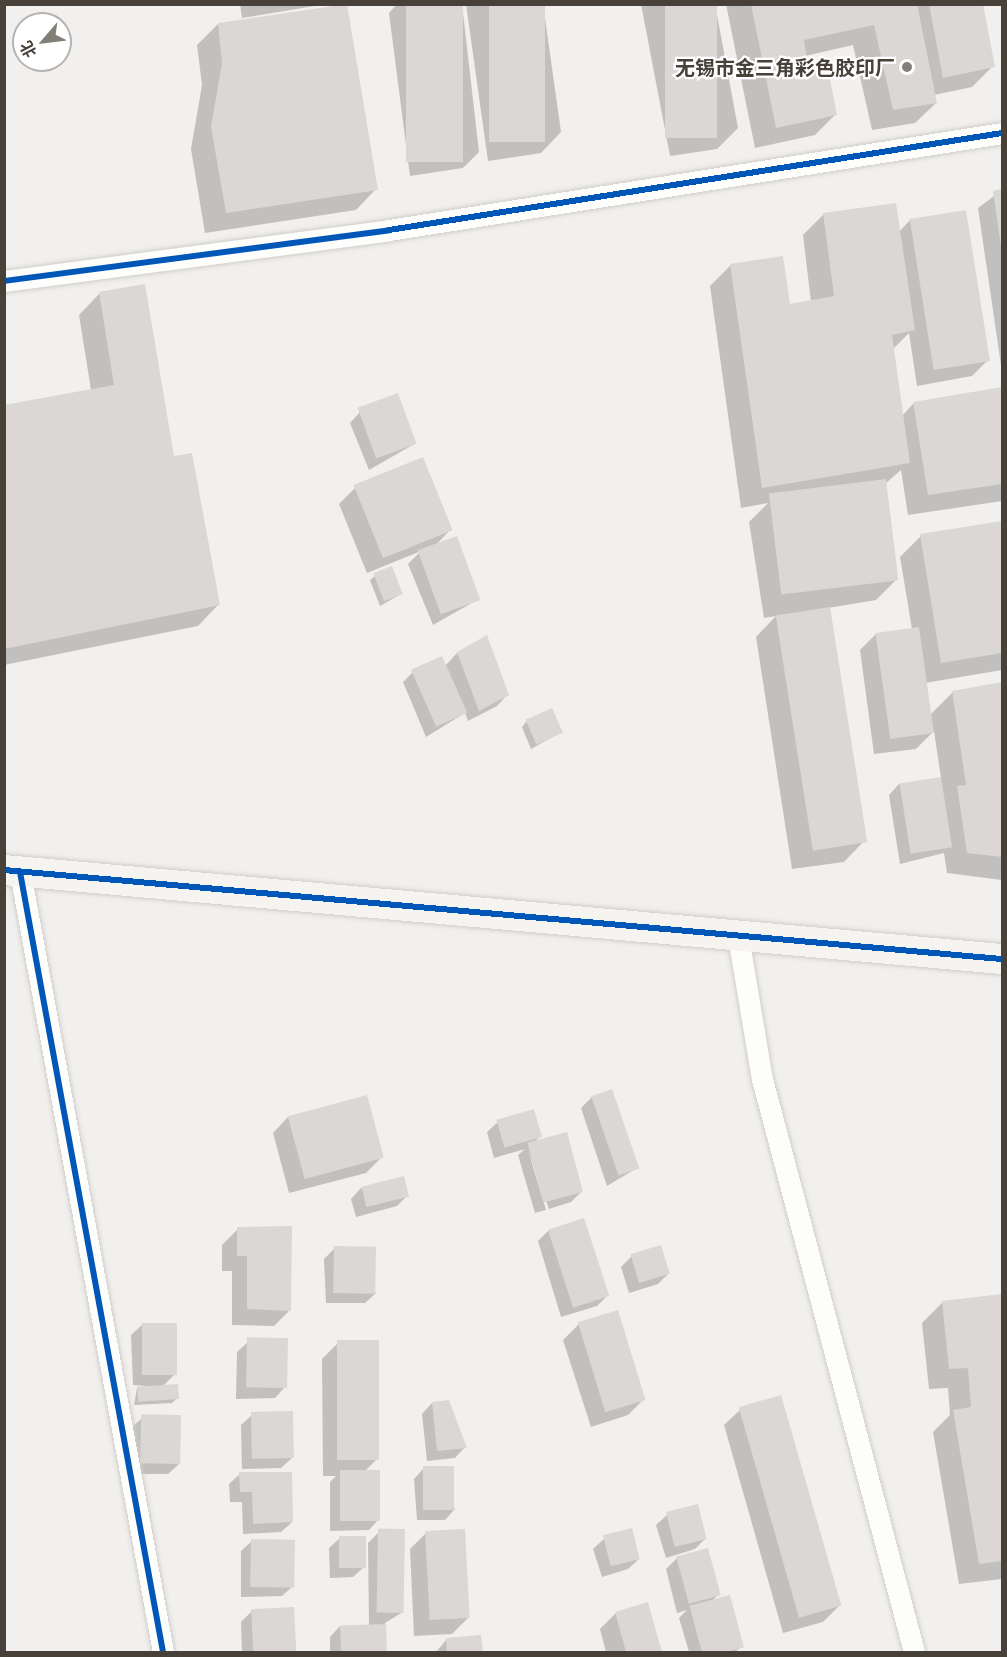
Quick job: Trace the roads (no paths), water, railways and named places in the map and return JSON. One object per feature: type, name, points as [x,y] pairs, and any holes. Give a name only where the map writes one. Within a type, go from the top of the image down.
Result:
[{"type":"street","points":[[4,281],[377,232],[1002,133]]},
{"type":"street","points":[[163,1653],[12,871],[1002,959]]},
{"type":"street","points":[[738,936],[762,1079],[914,1653]]},
{"type":"place","name":"无锡市金三角彩色胶印厂","points":[[907,67]]}]
